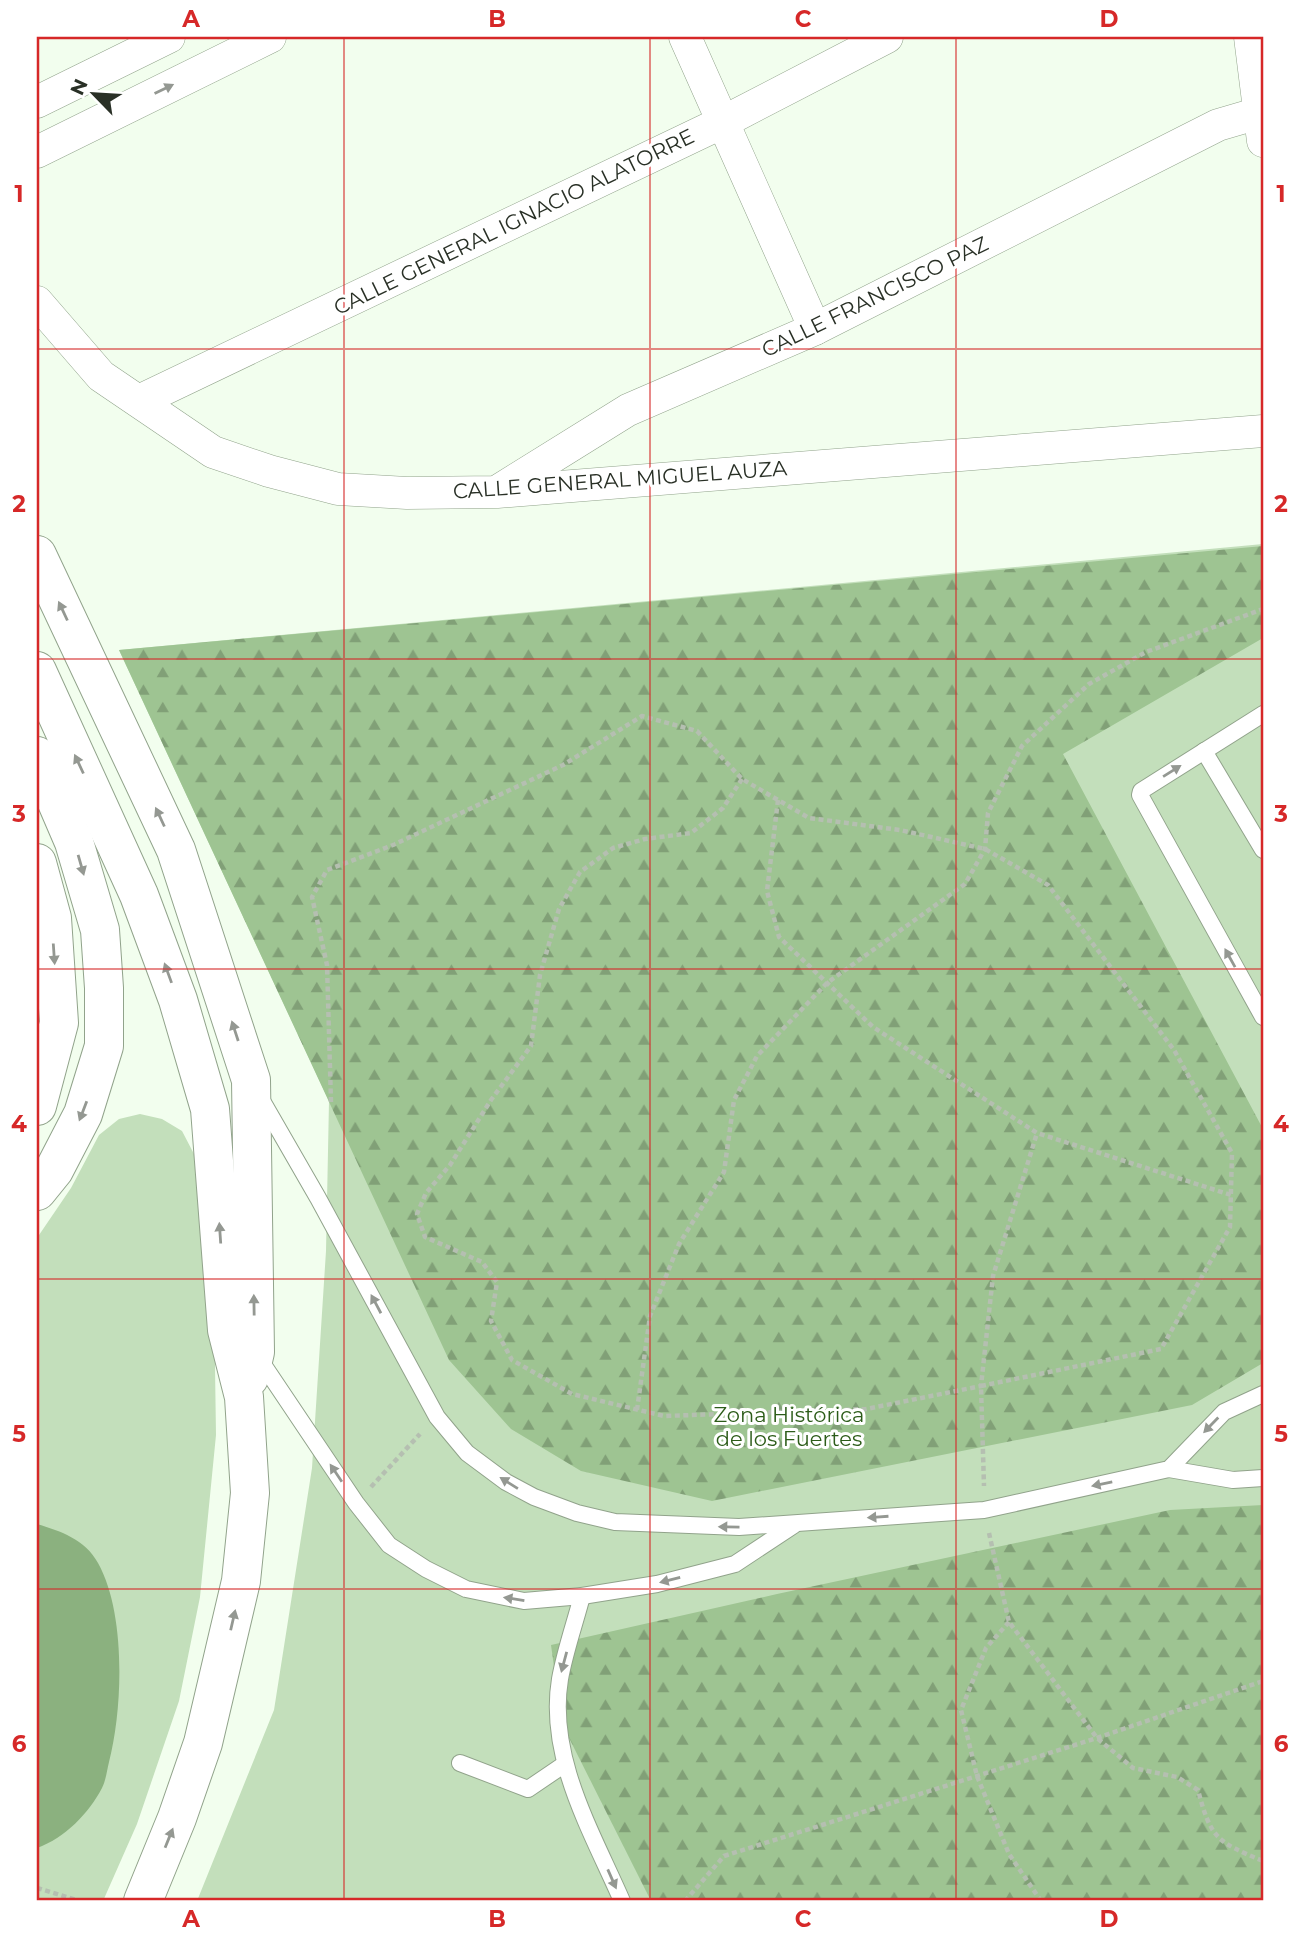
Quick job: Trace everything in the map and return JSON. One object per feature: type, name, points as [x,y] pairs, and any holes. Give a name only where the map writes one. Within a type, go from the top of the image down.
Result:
[{"type":"main road","points":[[37,555],[176,850],[251,1080],[241,1341]]},
{"type":"main road","points":[[37,671],[139,895],[178,1000],[210,1109],[241,1341],[250,1493],[241,1581],[203,1743],[177,1818],[143,1901]]},
{"type":"main road","points":[[37,756],[74,842],[100,930],[104,988],[104,1046],[83,1114],[54,1170],[37,1191]]},
{"type":"main road","points":[[37,863],[52,918],[59,1023],[37,1106]]},
{"type":"street","points":[[37,102],[169,37]]},
{"type":"street","points":[[37,152],[270,37]]},
{"type":"street","points":[[685,37],[815,329]]},
{"type":"street","name":"CALLE GENERAL IGNACIO ALATORRE","points":[[139,401],[723,122],[887,37]]},
{"type":"street","points":[[1250,37],[1261,127]]},
{"type":"street","name":"CALLE FRANCISCO PAZ","points":[[497,492],[628,410],[815,329],[1218,125],[1261,127]]},
{"type":"street","name":"CALLE GENERAL MIGUEL AUZA","points":[[37,302],[101,376],[213,452],[269,471],[338,489],[407,493],[497,492],[1263,430]]},
{"type":"lane","points":[[1262,719],[1204,751],[1141,791],[1140,798],[1263,1017]]},
{"type":"lane","points":[[1204,751],[1263,850]]},
{"type":"lane","points":[[251,1080],[437,1417],[467,1453],[506,1482],[534,1497],[577,1513],[614,1522],[739,1527],[984,1510],[1169,1469],[1233,1480],[1263,1478]]},
{"type":"lane","points":[[241,1341],[388,1545],[426,1569],[466,1589],[524,1601],[582,1596],[657,1584],[735,1564],[797,1523]]},
{"type":"lane","points":[[1169,1469],[1224,1412],[1263,1394]]},
{"type":"lane","points":[[582,1596],[560,1679],[558,1722],[565,1764],[622,1901]]},
{"type":"lane","points":[[460,1763],[528,1789],[565,1764]]},
{"type":"path","points":[[637,1410],[650,1316],[680,1244],[724,1172],[734,1100],[757,1056],[827,983],[965,884],[985,849],[988,813],[1022,746],[1090,684],[1146,652],[1263,609]]},
{"type":"path","points":[[331,1102],[327,965],[312,897],[327,870],[393,845],[563,765],[642,716],[696,731],[742,779],[808,818],[900,830],[985,849],[1048,885],[1174,1051],[1232,1153],[1230,1227],[1161,1349],[866,1409],[664,1416],[572,1394],[512,1360],[491,1321],[498,1282],[482,1262],[425,1237],[417,1214],[426,1193],[450,1165],[491,1100],[531,1046],[540,975],[559,909],[580,872],[613,848],[645,839],[691,833],[723,808],[742,779]]},
{"type":"path","points":[[778,800],[767,891],[779,937],[873,1027],[1037,1133],[1231,1195]]},
{"type":"path","points":[[1037,1133],[993,1276],[981,1385],[984,1510],[1009,1622],[1097,1738],[1133,1768],[1177,1777],[1198,1790],[1206,1821],[1225,1845],[1263,1861]]},
{"type":"path","points":[[356,1503],[437,1417]]},
{"type":"path","points":[[1009,1622],[986,1648],[961,1710],[976,1776],[1009,1854],[1041,1901]]},
{"type":"path","points":[[685,1901],[724,1856],[1097,1738],[1263,1681]]},
{"type":"path","points":[[37,1888],[80,1901]]},
{"type":"green space","name":"Zona Histórica de los Fuertes","points":[[1263,544],[1263,1901],[197,1901],[274,1710],[312,1468],[326,1251],[329,1101],[119,650]]},
{"type":"green space","points":[[1263,546],[1263,638],[1063,754],[1263,1129],[1263,1363],[1192,1405],[712,1501],[581,1471],[511,1429],[449,1360],[119,650]]},
{"type":"green space","points":[[140,1114],[162,1119],[182,1131],[194,1154],[214,1300],[216,1435],[200,1597],[179,1701],[137,1824],[103,1901],[37,1901],[37,1238],[71,1188],[99,1135],[119,1119]]},
{"type":"green space","points":[[1263,1505],[1263,1901],[651,1901],[562,1724],[551,1645],[1170,1510]]},
{"type":"shaded area","points":[[37,1524],[79,1542],[98,1563],[114,1608],[119,1688],[114,1740],[106,1775],[97,1797],[75,1824],[57,1838],[37,1848]]}]
